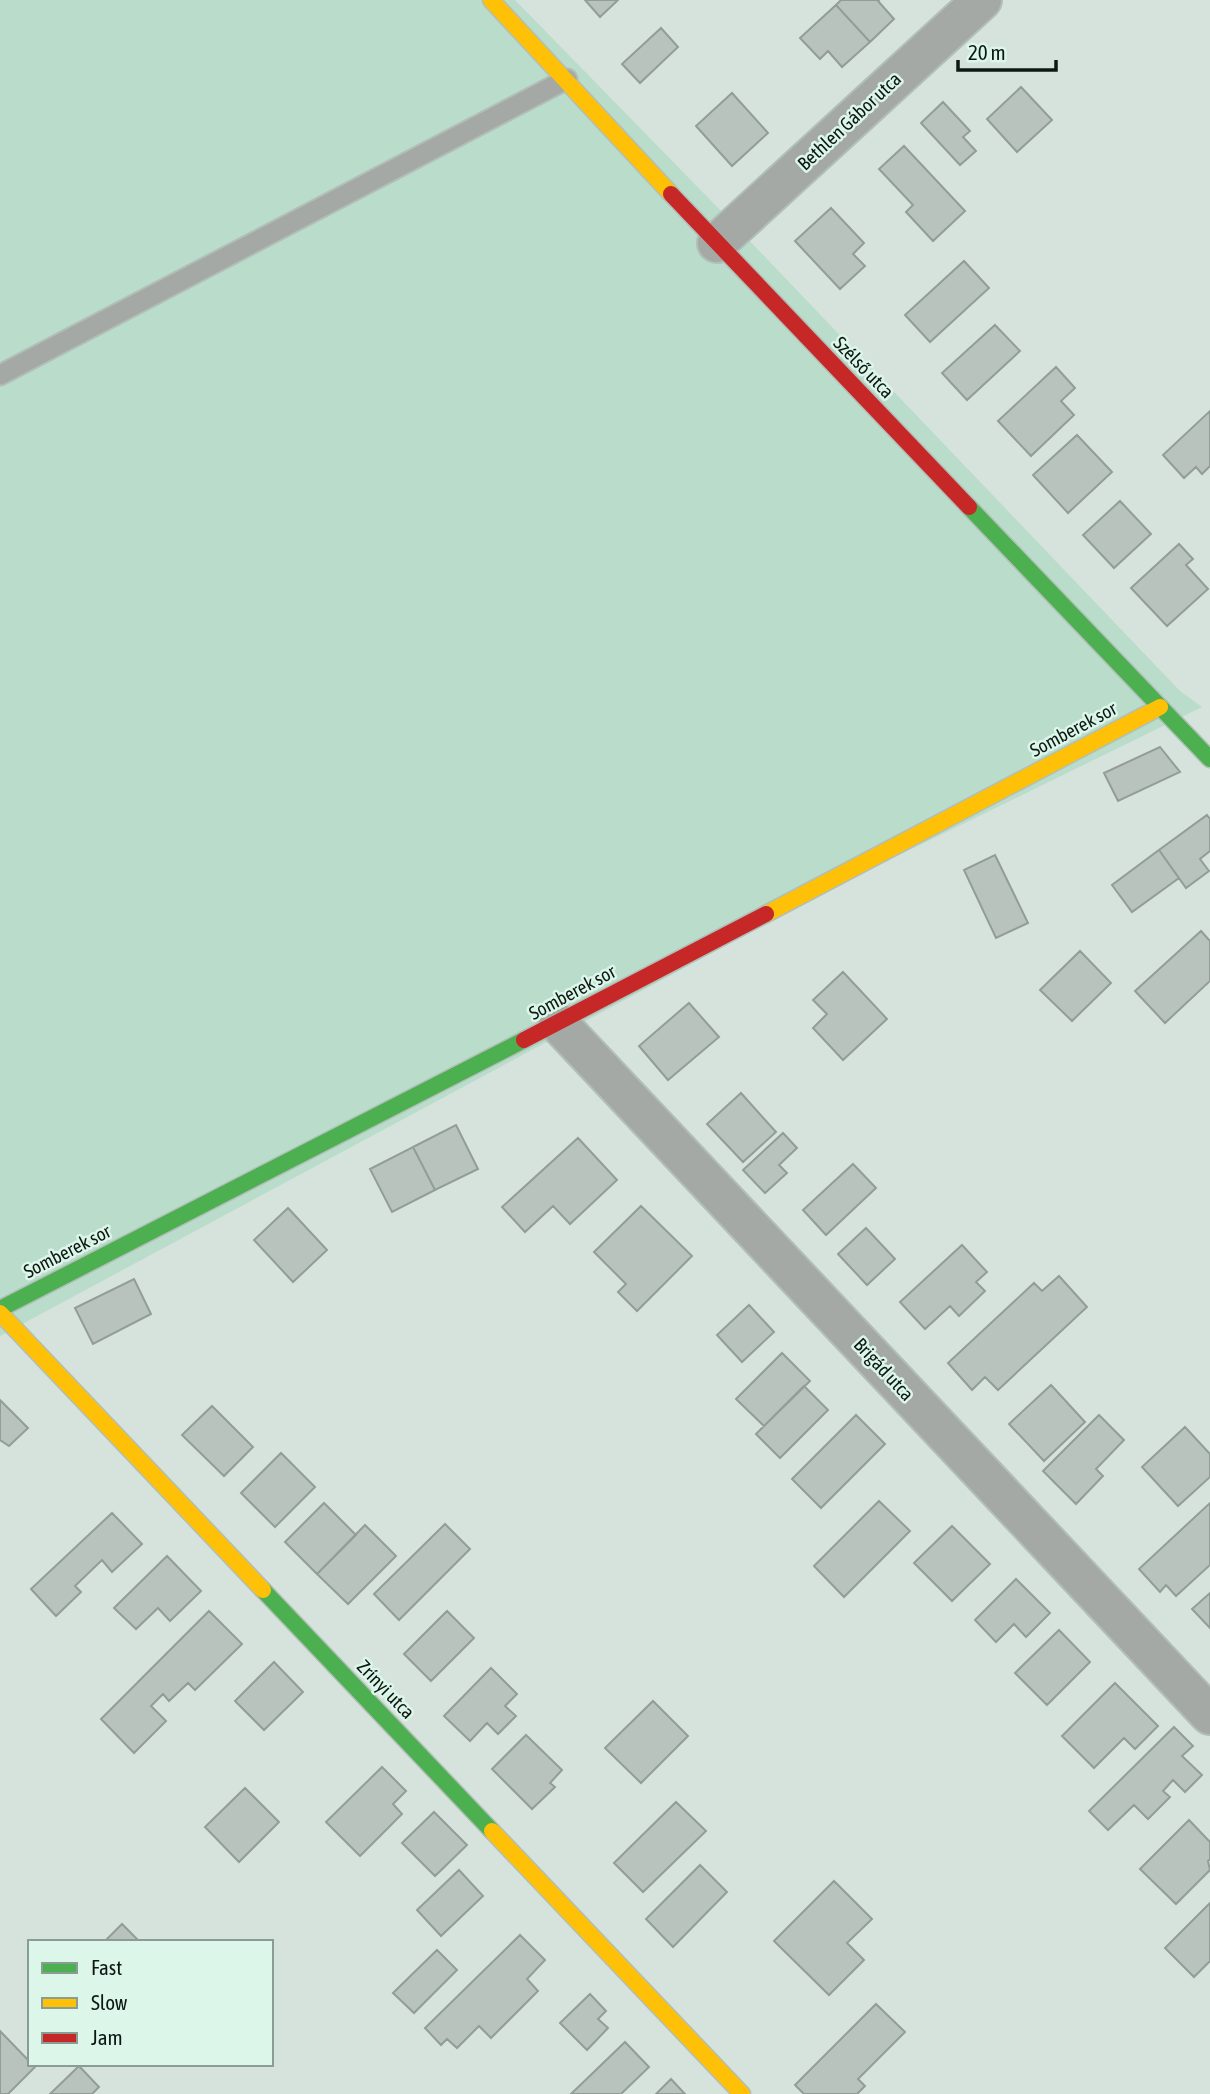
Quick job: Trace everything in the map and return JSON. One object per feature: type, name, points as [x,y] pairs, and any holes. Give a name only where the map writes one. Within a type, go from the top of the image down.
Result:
[{"type":"street","name":"Szélső utca","points":[[491,0],[1210,760]]},
{"type":"street","name":"Bethlen Gábor utca","points":[[718,243],[982,0]]},
{"type":"street","name":"Somberek sor","points":[[0,1311],[558,1023],[1160,707]]},
{"type":"street","name":"Brigád utca","points":[[558,1023],[1210,1715]]},
{"type":"street","name":"Zrínyi utca","points":[[0,1311],[742,2094]]},
{"type":"lane","points":[[0,375],[566,79]]},
{"type":"green space","points":[[0,0],[515,0],[723,213],[1180,691],[1202,707],[844,882],[0,1336]]},
{"type":"building","points":[[585,0],[618,0],[600,17]]},
{"type":"building","points":[[841,0],[879,0],[894,19],[870,42],[836,5]]},
{"type":"building","points":[[836,5],[870,42],[842,67],[828,51],[820,59],[800,38]]},
{"type":"building","points":[[661,28],[678,47],[640,83],[622,64]]},
{"type":"building","points":[[1021,87],[1052,120],[1017,152],[987,119]]},
{"type":"building","points":[[732,93],[768,133],[732,166],[696,126]]},
{"type":"building","points":[[943,102],[970,131],[963,137],[976,151],[960,165],[921,123]]},
{"type":"building","points":[[904,146],[965,211],[933,241],[906,212],[913,205],[879,169]]},
{"type":"building","points":[[831,208],[864,243],[853,254],[865,266],[840,289],[795,241]]},
{"type":"building","points":[[964,261],[989,288],[930,342],[905,315]]},
{"type":"building","points":[[995,325],[1020,351],[967,400],[942,373]]},
{"type":"building","points":[[1056,367],[1075,388],[1061,401],[1074,415],[1031,456],[998,421]]},
{"type":"building","points":[[1210,411],[1210,466],[1202,474],[1196,467],[1184,478],[1163,455]]},
{"type":"building","points":[[1077,435],[1112,472],[1068,513],[1033,475]]},
{"type":"building","points":[[1120,501],[1151,534],[1114,568],[1083,535]]},
{"type":"building","points":[[1179,544],[1193,559],[1186,565],[1208,589],[1167,626],[1131,588]]},
{"type":"building","points":[[1160,747],[1180,772],[1118,801],[1104,773]]},
{"type":"building","points":[[1207,815],[1210,819],[1210,851],[1200,859],[1209,871],[1186,888],[1159,850]]},
{"type":"building","points":[[1159,850],[1179,878],[1132,912],[1112,885]]},
{"type":"building","points":[[995,855],[1028,923],[996,938],[964,870]]},
{"type":"building","points":[[1201,931],[1210,941],[1210,981],[1165,1023],[1135,991]]},
{"type":"building","points":[[1080,951],[1111,983],[1072,1021],[1040,990]]},
{"type":"building","points":[[843,972],[887,1019],[843,1060],[813,1028],[827,1014],[813,1000]]},
{"type":"building","points":[[689,1003],[719,1037],[668,1080],[639,1046]]},
{"type":"building","points":[[741,1093],[776,1132],[743,1162],[707,1124]]},
{"type":"building","points":[[456,1125],[478,1169],[435,1190],[413,1147]]},
{"type":"building","points":[[783,1133],[797,1148],[779,1165],[787,1173],[765,1193],[743,1170]]},
{"type":"building","points":[[578,1138],[617,1180],[570,1224],[553,1206],[525,1232],[502,1207]]},
{"type":"building","points":[[413,1147],[435,1190],[392,1212],[370,1169]]},
{"type":"building","points":[[853,1164],[876,1188],[826,1235],[803,1210]]},
{"type":"building","points":[[641,1206],[692,1256],[637,1311],[618,1292],[626,1284],[594,1252]]},
{"type":"building","points":[[288,1208],[327,1250],[293,1282],[254,1240]]},
{"type":"building","points":[[866,1228],[895,1259],[867,1285],[838,1254]]},
{"type":"building","points":[[962,1245],[987,1272],[976,1282],[985,1291],[959,1316],[950,1306],[925,1329],[900,1302]]},
{"type":"building","points":[[1059,1276],[1087,1307],[998,1390],[985,1377],[972,1390],[948,1363],[1034,1283],[1042,1291]]},
{"type":"building","points":[[134,1279],[151,1314],[93,1344],[75,1308]]},
{"type":"building","points":[[749,1305],[774,1332],[742,1362],[717,1335]]},
{"type":"building","points":[[782,1353],[810,1381],[764,1426],[736,1399]]},
{"type":"building","points":[[1051,1385],[1085,1422],[1044,1461],[1009,1424]]},
{"type":"building","points":[[804,1386],[828,1410],[780,1458],[756,1434]]},
{"type":"building","points":[[0,1400],[28,1428],[9,1446],[0,1440]]},
{"type":"building","points":[[212,1406],[253,1447],[224,1476],[182,1435]]},
{"type":"building","points":[[856,1415],[885,1444],[821,1508],[792,1479]]},
{"type":"building","points":[[1099,1415],[1124,1440],[1096,1469],[1103,1476],[1076,1504],[1043,1471]]},
{"type":"building","points":[[1185,1427],[1210,1454],[1210,1477],[1178,1506],[1142,1467]]},
{"type":"building","points":[[281,1453],[315,1487],[275,1527],[241,1493]]},
{"type":"building","points":[[879,1501],[910,1531],[844,1597],[814,1566]]},
{"type":"building","points":[[324,1503],[356,1535],[317,1574],[285,1542]]},
{"type":"building","points":[[1210,1503],[1210,1565],[1176,1596],[1166,1585],[1160,1592],[1139,1569]]},
{"type":"building","points":[[112,1513],[142,1544],[112,1572],[102,1560],[75,1586],[81,1592],[56,1616],[31,1589]]},
{"type":"building","points":[[445,1524],[470,1549],[399,1620],[374,1594]]},
{"type":"building","points":[[365,1525],[396,1556],[348,1604],[317,1574]]},
{"type":"building","points":[[952,1526],[990,1564],[952,1601],[914,1563]]},
{"type":"building","points":[[167,1556],[201,1591],[170,1621],[158,1608],[136,1629],[114,1608]]},
{"type":"building","points":[[1016,1579],[1050,1613],[1026,1637],[1014,1624],[996,1642],[975,1620]]},
{"type":"building","points":[[1210,1593],[1210,1628],[1192,1609]]},
{"type":"building","points":[[209,1611],[242,1644],[195,1690],[188,1683],[169,1701],[163,1694],[151,1706],[166,1721],[134,1753],[101,1719]]},
{"type":"building","points":[[447,1611],[474,1638],[431,1681],[404,1654]]},
{"type":"building","points":[[1059,1630],[1090,1662],[1047,1705],[1015,1673]]},
{"type":"building","points":[[274,1662],[303,1692],[264,1730],[235,1701]]},
{"type":"building","points":[[491,1668],[517,1694],[505,1706],[516,1716],[498,1734],[487,1723],[470,1741],[444,1716]]},
{"type":"building","points":[[1115,1683],[1158,1726],[1135,1749],[1124,1738],[1094,1768],[1062,1736]]},
{"type":"building","points":[[653,1701],[688,1736],[641,1783],[605,1748]]},
{"type":"building","points":[[1174,1727],[1193,1746],[1182,1756],[1202,1775],[1185,1792],[1173,1780],[1163,1791],[1170,1797],[1148,1819],[1134,1805],[1108,1830],[1089,1811]]},
{"type":"building","points":[[526,1735],[562,1770],[550,1783],[555,1787],[532,1809],[492,1769]]},
{"type":"building","points":[[382,1767],[406,1791],[393,1804],[402,1814],[360,1856],[326,1822]]},
{"type":"building","points":[[245,1788],[279,1822],[239,1862],[205,1827]]},
{"type":"building","points":[[676,1802],[706,1831],[643,1892],[614,1863]]},
{"type":"building","points":[[434,1812],[467,1845],[435,1876],[402,1843]]},
{"type":"building","points":[[1189,1820],[1210,1842],[1210,1870],[1176,1904],[1140,1869]]},
{"type":"building","points":[[700,1865],[727,1892],[673,1947],[646,1919]]},
{"type":"building","points":[[459,1870],[483,1896],[441,1936],[417,1910]]},
{"type":"building","points":[[834,1881],[872,1919],[847,1943],[864,1960],[829,1995],[774,1941]]},
{"type":"building","points":[[1210,1903],[1210,1961],[1194,1977],[1165,1948]]},
{"type":"building","points":[[122,1924],[138,1940],[106,1940]]},
{"type":"building","points":[[520,1935],[545,1960],[527,1979],[538,1991],[491,2038],[479,2026],[457,2048],[447,2039],[441,2045],[425,2028]]},
{"type":"building","points":[[437,1950],[457,1970],[414,2013],[393,1993]]},
{"type":"building","points":[[590,1994],[606,2011],[598,2019],[608,2028],[587,2050],[560,2023]]},
{"type":"building","points":[[876,2004],[905,2032],[858,2079],[865,2086],[857,2094],[804,2094],[795,2085]]},
{"type":"building","points":[[0,2031],[28,2060],[28,2066],[35,2067],[8,2094],[0,2094]]},
{"type":"building","points":[[625,2042],[649,2067],[621,2094],[571,2094]]},
{"type":"building","points":[[79,2066],[99,2087],[92,2094],[50,2094]]},
{"type":"building","points":[[671,2079],[685,2094],[656,2094]]},
{"type":"traffic: fast","points":[[969,507],[1210,759]]},
{"type":"traffic: fast","points":[[0,1309],[524,1040]]},
{"type":"traffic: fast","points":[[263,1590],[492,1831]]},
{"type":"traffic: slow","points":[[491,0],[671,194]]},
{"type":"traffic: slow","points":[[766,914],[1160,707]]},
{"type":"traffic: slow","points":[[0,1313],[263,1590]]},
{"type":"traffic: slow","points":[[492,1831],[742,2094]]},
{"type":"traffic: jam","points":[[671,194],[969,507]]},
{"type":"traffic: jam","points":[[524,1040],[766,914]]}]
